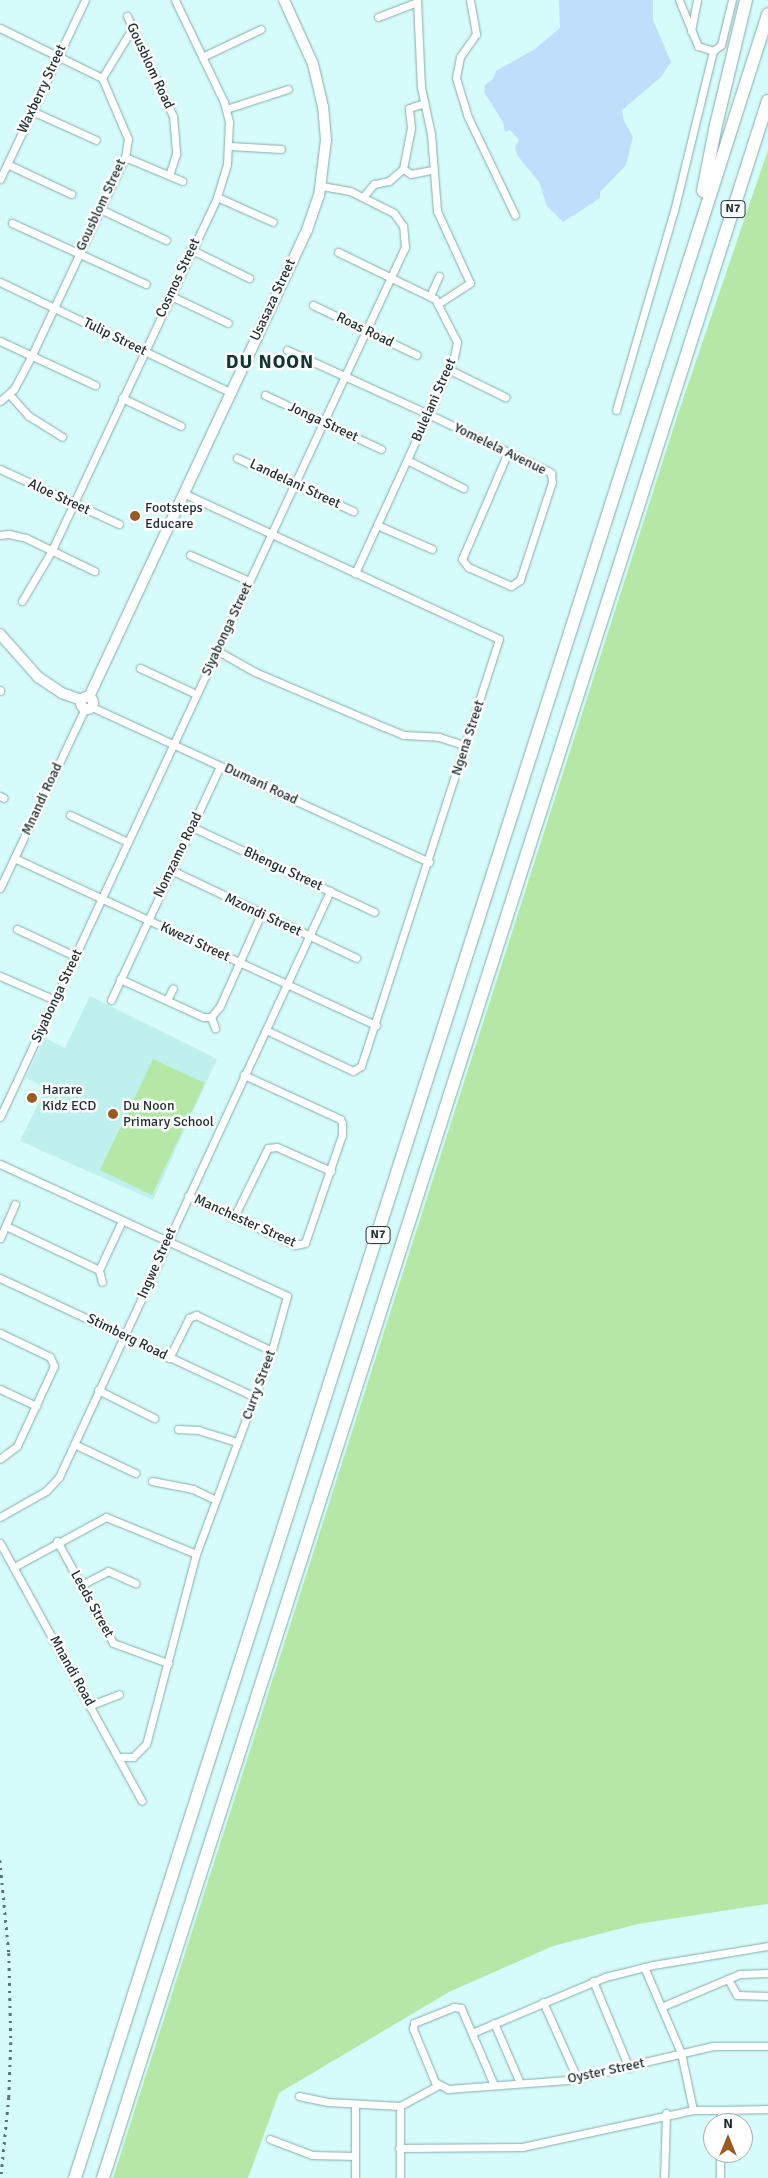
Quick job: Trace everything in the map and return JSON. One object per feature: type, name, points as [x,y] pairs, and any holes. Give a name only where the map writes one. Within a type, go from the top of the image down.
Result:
[{"type":"highway","points":[[696,233],[716,125],[746,0]]},
{"type":"highway","name":"N7","points":[[75,2178],[478,924],[696,233],[768,14]]},
{"type":"highway","name":"N7","points":[[103,2178],[768,101]]},
{"type":"highway","points":[[699,316],[709,309],[768,127]]},
{"type":"street","name":"Waxberry Street","points":[[0,179],[85,0]]},
{"type":"street","points":[[176,2],[185,0]]},
{"type":"street","name":"Usasaza Street","points":[[87,703],[183,493],[307,230],[320,186],[326,140],[320,89],[306,46],[284,0]]},
{"type":"street","points":[[470,0],[476,34],[460,56],[456,78],[467,115],[515,215]]},
{"type":"street","points":[[679,0],[698,46],[713,51]]},
{"type":"street","points":[[691,31],[697,0]]},
{"type":"street","points":[[616,410],[674,210],[713,51],[721,45],[732,0]]},
{"type":"street","points":[[378,17],[417,1],[421,87],[430,134],[432,170],[439,220],[470,283],[439,303]]},
{"type":"street","name":"Cosmos Street","points":[[22,601],[52,550],[190,249],[217,197],[230,146],[226,110],[176,2]]},
{"type":"street","name":"Gousblom Road","points":[[127,16],[173,116],[176,154],[169,175]]},
{"type":"street","points":[[0,28],[102,78],[133,27]]},
{"type":"street","points":[[202,57],[261,29]]},
{"type":"street","name":"Gousblom Street","points":[[0,401],[9,394],[32,355],[78,253],[125,156],[127,135],[102,78]]},
{"type":"street","points":[[226,110],[288,89]]},
{"type":"street","points":[[363,197],[374,184],[389,181],[403,169],[411,128],[409,108],[424,103]]},
{"type":"street","points":[[32,111],[96,140]]},
{"type":"street","points":[[230,146],[281,149]]},
{"type":"street","points":[[125,156],[182,181]]},
{"type":"street","points":[[7,164],[71,194]]},
{"type":"street","points":[[403,169],[411,174],[432,170]]},
{"type":"street","name":"Siyabonga Street","points":[[0,1117],[405,247],[403,226],[394,213],[363,197],[338,188],[320,186]]},
{"type":"street","points":[[217,197],[273,222]]},
{"type":"street","points":[[100,209],[166,240]]},
{"type":"street","points":[[12,223],[146,284]]},
{"type":"street","points":[[190,249],[249,278]]},
{"type":"street","name":"Bulelani Street","points":[[338,252],[430,296],[439,303],[457,342],[448,369],[355,573]]},
{"type":"street","points":[[430,296],[439,276]]},
{"type":"street","name":"Tulip Street","points":[[0,282],[230,392]]},
{"type":"street","points":[[169,295],[228,323]]},
{"type":"street","name":"Roas Road","points":[[313,305],[417,355]]},
{"type":"street","points":[[0,340],[95,385]]},
{"type":"street","name":"Yomelela Avenue","points":[[288,350],[428,414],[508,452],[548,471],[553,479],[520,580],[516,586],[506,585],[462,562],[464,552],[508,452]]},
{"type":"street","points":[[448,369],[506,397]]},
{"type":"street","points":[[9,394],[29,416],[62,437]]},
{"type":"street","name":"Jonga Street","points":[[264,395],[381,449]]},
{"type":"street","points":[[122,398],[181,426]]},
{"type":"street","name":"Landelani Street","points":[[237,458],[352,511]]},
{"type":"street","points":[[407,460],[463,488]]},
{"type":"street","name":"Aloe Street","points":[[0,469],[119,524]]},
{"type":"street","name":"Ngena Street","points":[[183,493],[499,639],[429,862],[360,1069],[353,1071],[266,1030]]},
{"type":"street","points":[[377,525],[432,549]]},
{"type":"street","points":[[0,535],[16,534],[94,571]]},
{"type":"street","points":[[190,555],[249,581]]},
{"type":"street","name":"Dumani Road","points":[[0,634],[38,677],[62,693],[429,862]]},
{"type":"street","points":[[216,650],[255,672],[404,735],[439,737],[466,746]]},
{"type":"street","points":[[140,668],[196,694]]},
{"type":"street","name":"Mnandi Road","points":[[0,888],[87,703]]},
{"type":"street","name":"Nomzamo Road","points":[[111,1000],[220,766]]},
{"type":"street","points":[[70,815],[128,842]]},
{"type":"street","name":"Bhengu Street","points":[[192,827],[374,912]]},
{"type":"street","name":"Kwezi Street","points":[[14,858],[376,1025]]},
{"type":"street","name":"Mzondi Street","points":[[171,870],[356,958]]},
{"type":"street","name":"Ingwe Street","points":[[0,1517],[52,1486],[74,1444],[125,1335],[330,891]]},
{"type":"street","points":[[211,1017],[220,1006],[261,914]]},
{"type":"street","points":[[17,929],[75,956]]},
{"type":"street","points":[[0,976],[54,1000]]},
{"type":"street","points":[[120,979],[203,1017],[211,1017]]},
{"type":"street","points":[[167,1000],[173,988]]},
{"type":"street","points":[[211,1017],[215,1028]]},
{"type":"street","name":"Manchester Street","points":[[188,1196],[295,1245],[303,1246],[331,1170],[343,1130],[340,1119],[244,1075]]},
{"type":"street","points":[[0,1095],[9,1099]]},
{"type":"street","points":[[234,1217],[268,1148],[277,1147],[331,1170]]},
{"type":"street","name":"Curry Street","points":[[0,1164],[287,1296],[272,1352],[196,1554],[146,1744],[133,1757],[119,1757]]},
{"type":"street","points":[[0,1238],[16,1204]]},
{"type":"street","points":[[102,1282],[100,1270],[122,1221]]},
{"type":"street","points":[[6,1226],[100,1270]]},
{"type":"street","name":"Stimberg Road","points":[[0,1278],[125,1335],[169,1358],[255,1396]]},
{"type":"street","points":[[169,1358],[189,1318],[196,1315],[272,1352]]},
{"type":"street","points":[[0,1334],[53,1360],[53,1370],[16,1448],[0,1459]]},
{"type":"street","points":[[0,1389],[36,1406]]},
{"type":"street","points":[[98,1390],[154,1418]]},
{"type":"street","points":[[178,1429],[198,1430],[237,1442]]},
{"type":"street","points":[[74,1444],[135,1473]]},
{"type":"street","points":[[152,1481],[193,1489],[216,1500]]},
{"type":"street","points":[[14,1567],[106,1517],[196,1554]]},
{"type":"street","name":"Mnandi Road","points":[[0,1542],[142,1801]]},
{"type":"street","name":"Leeds Street","points":[[57,1542],[113,1643],[168,1663]]},
{"type":"street","points":[[81,1585],[108,1571],[135,1582]]},
{"type":"street","points":[[91,1705],[119,1694]]},
{"type":"street","points":[[472,2033],[593,1981],[644,1967],[768,1946]]},
{"type":"street","points":[[644,1967],[681,2053],[693,2110]]},
{"type":"street","points":[[662,2007],[744,1974],[768,1973]]},
{"type":"street","points":[[728,1980],[737,1994],[768,1996]]},
{"type":"street","points":[[593,1981],[629,2068]]},
{"type":"street","points":[[543,2002],[577,2078]]},
{"type":"street","points":[[440,2087],[413,2029],[414,2023],[458,2006],[472,2033],[494,2085]]},
{"type":"street","points":[[494,2023],[520,2083]]},
{"type":"street","name":"Oyster Street","points":[[400,2106],[440,2087],[494,2085],[577,2078],[629,2068],[713,2046],[768,2046]]},
{"type":"street","points":[[299,2096],[355,2104],[400,2106],[400,2178]]},
{"type":"street","points":[[355,2104],[355,2178]]},
{"type":"street","points":[[399,2148],[522,2147],[666,2114],[693,2110],[768,2109]]},
{"type":"street","points":[[664,2178],[666,2114]]},
{"type":"street","points":[[270,2140],[312,2155],[355,2156]]},
{"type":"street","points":[[720,2163],[720,2178]]},
{"type":"shaded area","points":[[559,0],[653,0],[653,20],[671,62],[661,77],[622,110],[624,121],[633,137],[626,165],[600,192],[600,198],[563,222],[547,206],[539,182],[517,155],[515,147],[519,140],[510,130],[505,132],[503,122],[484,92],[485,85],[493,79],[496,71],[535,49],[560,28]]},
{"type":"shaded area","name":"Du Noon Primary School","points":[[90,996],[217,1059],[153,1200],[20,1141],[46,1088],[26,1078],[45,1038],[65,1048]]},
{"type":"green space","points":[[768,150],[768,1904],[638,1924],[553,1946],[449,1992],[279,2093],[248,2178],[113,2178],[677,417]]},
{"type":"green space","points":[[153,1059],[205,1083],[152,1195],[100,1170]]},
{"type":"railway","points":[[0,1860],[9,1953],[11,2042],[9,2097],[1,2178]]},
{"type":"place","name":"Footsteps Educare","points":[[135,516]]},
{"type":"place","name":"Harare Kidz ECD","points":[[32,1098]]},
{"type":"place","name":"Du Noon Primary School","points":[[113,1114]]},
{"type":"district","name":"DU NOON","points":[[270,363]]}]
